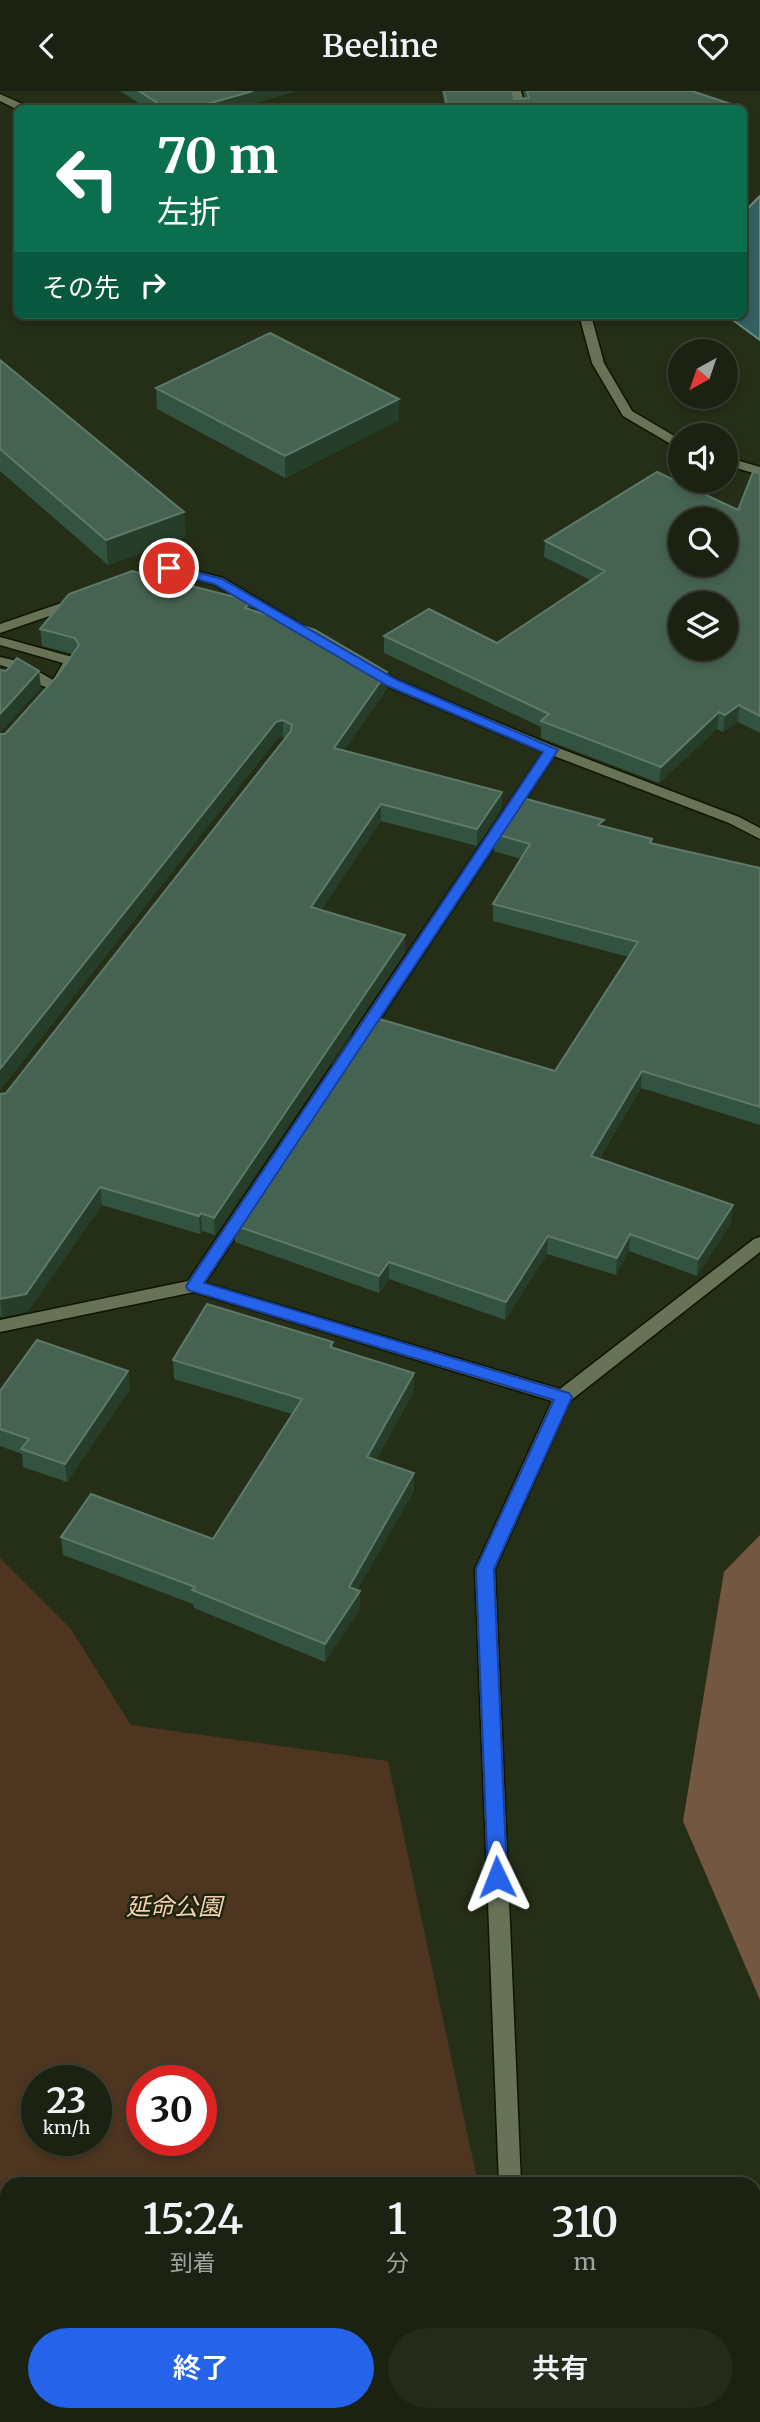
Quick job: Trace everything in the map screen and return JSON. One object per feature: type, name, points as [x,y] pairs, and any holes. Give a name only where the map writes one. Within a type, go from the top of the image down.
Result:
[{"type":"street","points":[[0,97],[17,105]]},
{"type":"street","points":[[586,319],[598,363],[627,413],[668,438]]},
{"type":"street","points":[[738,465],[760,471]]},
{"type":"street","points":[[117,587],[169,568],[218,582],[323,641]]},
{"type":"street","points":[[0,629],[91,596]]},
{"type":"street","points":[[0,641],[71,661],[50,691],[17,665],[0,661]]},
{"type":"street","points":[[358,662],[392,683],[551,750],[734,820],[760,834]]},
{"type":"street","points":[[194,1286],[551,750]]},
{"type":"street","points":[[510,2177],[485,1569],[563,1397],[760,1243]]},
{"type":"street","points":[[0,1326],[194,1286],[563,1397]]},
{"type":"green space","name":"延命公園","points":[[0,1558],[71,1629],[131,1725],[388,1761],[477,2177],[0,2177]]},
{"type":"shaded area","points":[[760,1535],[760,2000],[683,1821],[724,1572]]},
{"type":"water","points":[[760,196],[760,340],[731,319],[747,319],[747,209]]},
{"type":"building","points":[[139,91],[253,91],[204,105],[161,105]]},
{"type":"building","points":[[444,91],[512,91],[514,99],[529,98],[527,91],[692,91],[734,105],[447,105]]},
{"type":"building","points":[[270,333],[399,399],[285,456],[156,388]]},
{"type":"building","points":[[0,360],[184,512],[106,540],[0,449]]},
{"type":"building","points":[[657,472],[668,477],[668,493],[702,493],[732,507],[668,507],[668,577],[738,577],[738,510],[753,472],[760,473],[760,716],[739,705],[725,715],[719,712],[661,767],[541,721],[549,714],[384,636],[429,609],[497,643],[605,571],[545,541]]},
{"type":"building","points":[[132,571],[251,601],[245,608],[315,630],[387,672],[334,748],[502,792],[477,829],[381,804],[311,907],[405,935],[214,1218],[100,1187],[26,1294],[0,1299],[0,1094],[6,1093],[291,731],[292,725],[283,720],[276,722],[0,1069],[0,734],[5,734],[59,674],[79,645],[75,638],[40,629],[69,594]]},
{"type":"building","points":[[17,658],[39,671],[0,714],[0,670],[6,671]]},
{"type":"building","points":[[519,797],[604,820],[598,825],[652,839],[650,843],[760,868],[760,1107],[642,1071],[591,1156],[733,1205],[698,1259],[630,1234],[617,1258],[548,1236],[506,1302],[389,1262],[379,1276],[234,1225],[373,1017],[555,1071],[638,942],[493,904],[530,844],[495,834]]},
{"type":"building","points":[[207,1304],[333,1342],[330,1347],[414,1373],[367,1457],[414,1473],[349,1587],[360,1591],[325,1644],[192,1590],[195,1587],[61,1537],[91,1494],[213,1539],[302,1399],[173,1360]]},
{"type":"building","points":[[37,1340],[128,1371],[65,1464],[21,1449],[29,1439],[0,1429],[0,1391]]},
{"type":"route","points":[[169,568],[218,582],[392,683],[551,750],[194,1286],[563,1397],[485,1569],[497,1877]]}]
